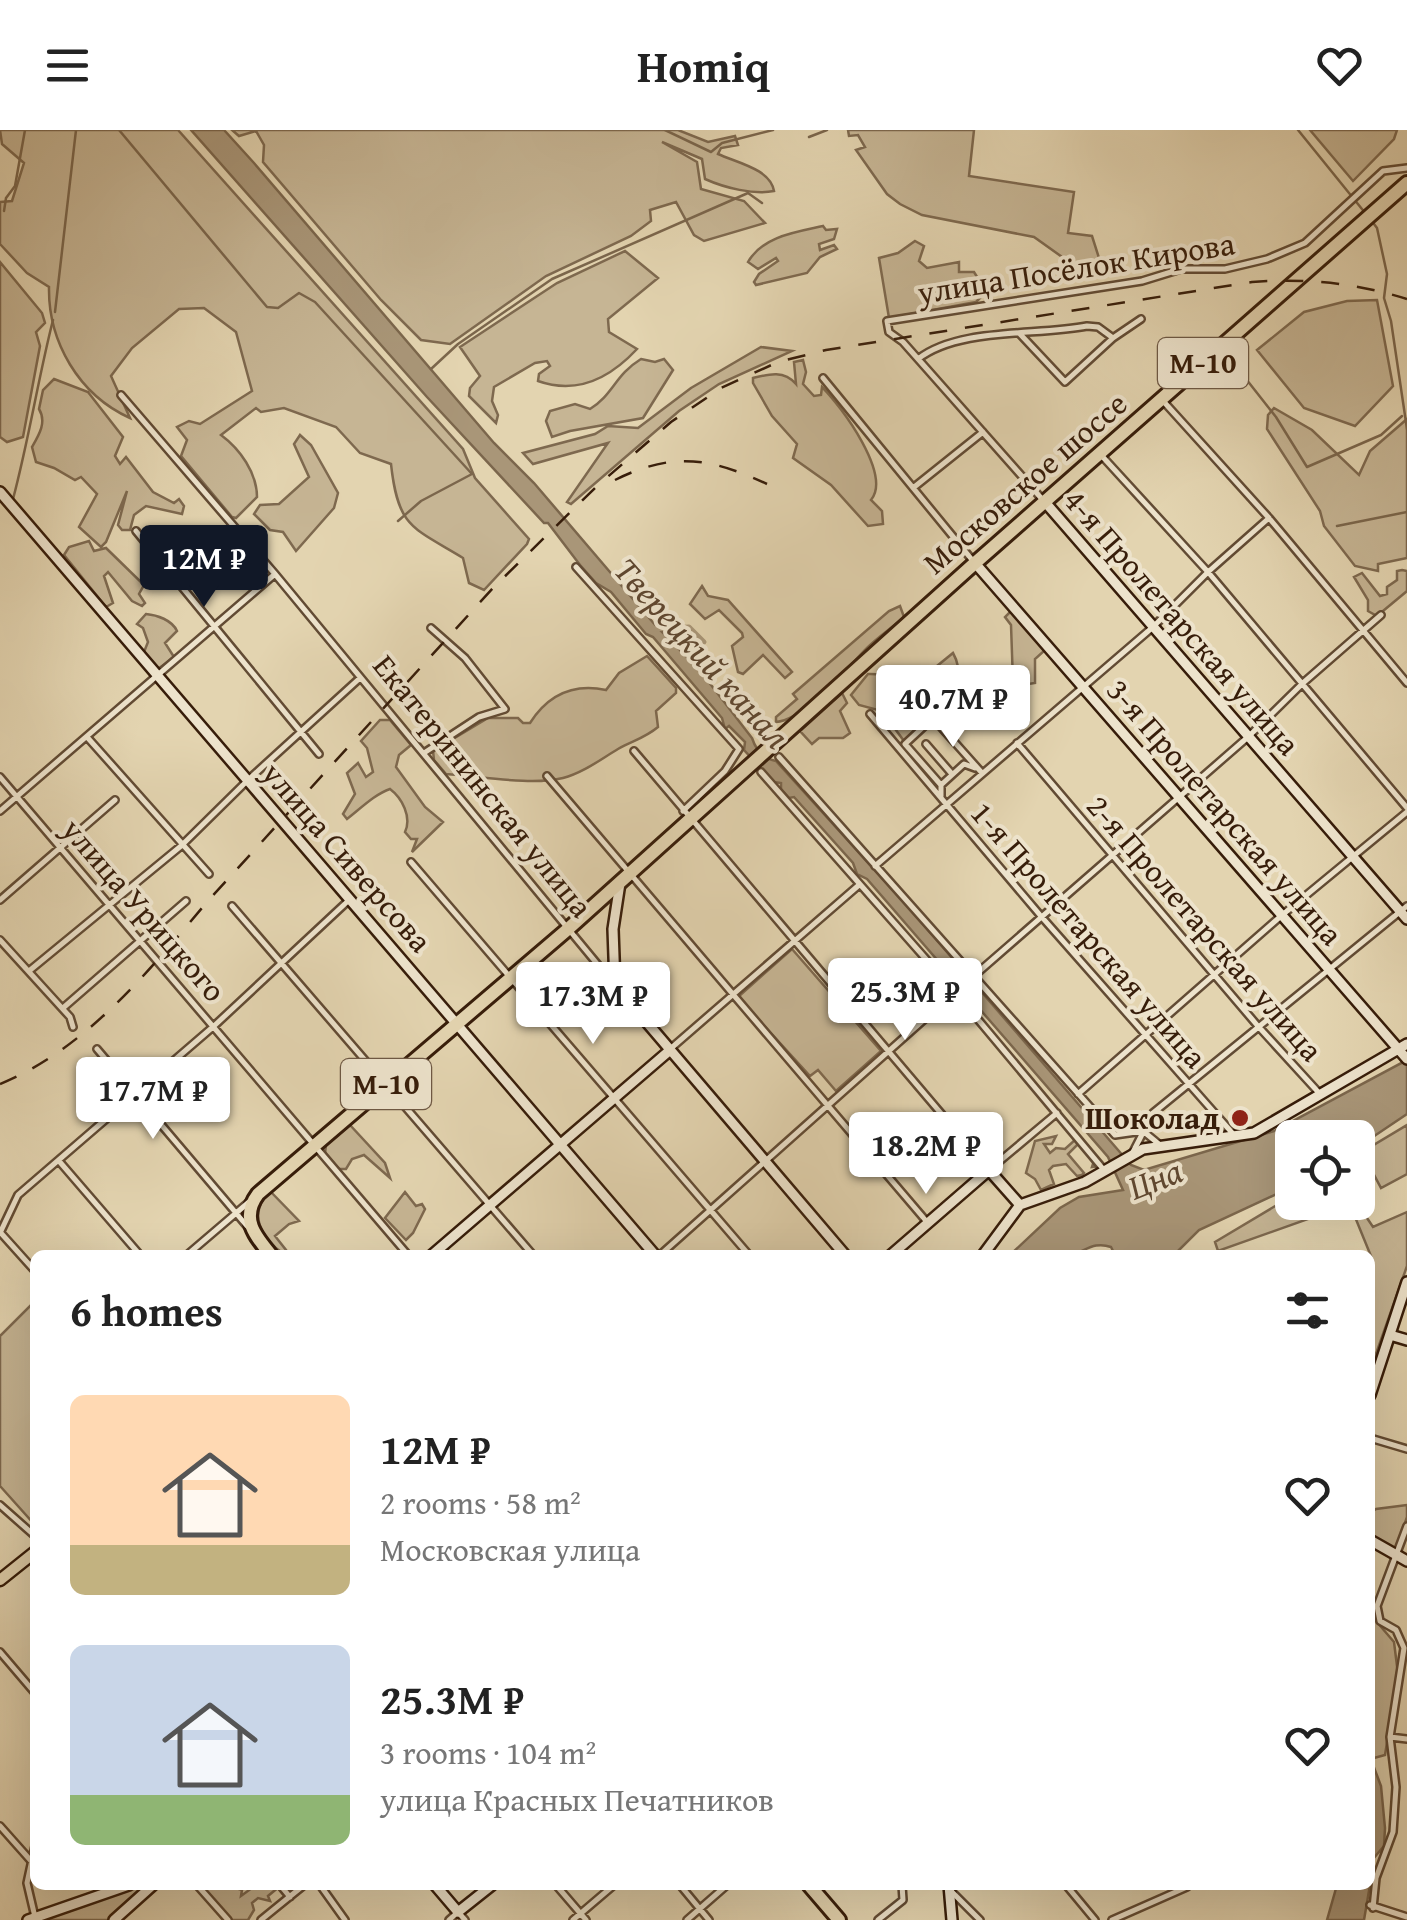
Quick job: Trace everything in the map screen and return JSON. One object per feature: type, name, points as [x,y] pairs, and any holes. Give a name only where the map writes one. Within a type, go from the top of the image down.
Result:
[{"type":"highway","name":"Московское шоссе","points":[[774,752],[975,563],[1407,183]]},
{"type":"highway","name":"М-10","points":[[243,1214],[256,1197],[316,1144],[625,878],[686,815],[774,752]]},
{"type":"highway","points":[[243,1214],[268,1250]]},
{"type":"highway","points":[[814,1890],[838,1920]]},
{"type":"main road","points":[[0,1580],[6,1570],[30,1556]]},
{"type":"street","name":"улица Посёлок Кирова","points":[[918,360],[890,332],[887,321],[1142,281],[1182,269],[1225,270],[1268,259],[1305,243],[1384,172],[1407,168]]},
{"type":"street","points":[[1020,334],[1065,382],[1113,338],[1141,319]]},
{"type":"street","points":[[918,360],[929,351],[962,341],[1087,326],[1113,338]]},
{"type":"street","name":"4-я Пролетарская улица","points":[[918,360],[1405,912]]},
{"type":"street","name":"3-я Пролетарская улица","points":[[823,378],[975,563],[1281,916],[1405,1052]]},
{"type":"street","name":"Екатерининская улица","points":[[121,395],[424,753],[669,1051],[841,1250]]},
{"type":"street","points":[[1162,400],[1270,518],[1407,684]]},
{"type":"street","points":[[913,488],[983,432]]},
{"type":"street","points":[[1078,1094],[1407,810],[1208,572],[1101,455]]},
{"type":"street","name":"улица Сиверсова","points":[[0,492],[653,1250]]},
{"type":"street","points":[[876,866],[944,800],[1153,626],[1270,518]]},
{"type":"street","points":[[136,530],[319,754]]},
{"type":"street","points":[[576,568],[739,749],[686,815]]},
{"type":"street","points":[[0,810],[274,574]]},
{"type":"street","points":[[974,975],[1382,615]]},
{"type":"street","points":[[424,753],[478,717],[504,709],[464,658],[431,628]]},
{"type":"street","points":[[29,970],[181,846],[361,678]]},
{"type":"street","name":"1-я Пролетарская улица","points":[[870,714],[1236,1137]]},
{"type":"street","points":[[944,800],[941,785],[905,744],[933,718],[980,771]]},
{"type":"street","points":[[87,737],[209,874]]},
{"type":"street","name":"2-я Пролетарская улица","points":[[1017,742],[1257,1026],[1322,1096]]},
{"type":"street","points":[[926,744],[952,774]]},
{"type":"street","points":[[634,752],[1020,1205]]},
{"type":"street","points":[[774,752],[1115,1135],[1143,1131],[1160,1145]]},
{"type":"street","points":[[941,785],[964,764],[980,771]]},
{"type":"street","points":[[756,767],[1106,1172]]},
{"type":"street","name":"улица Урицкого","points":[[0,776],[404,1250]]},
{"type":"street","points":[[548,776],[625,878],[733,995],[927,1222]]},
{"type":"street","points":[[0,900],[115,800]]},
{"type":"street","points":[[411,862],[745,1250]]},
{"type":"street","points":[[614,985],[613,929],[625,878]]},
{"type":"street","points":[[438,1250],[859,885]]},
{"type":"street","points":[[30,1265],[0,1232],[18,1194],[214,1026],[350,899]]},
{"type":"street","points":[[63,1008],[186,901]]},
{"type":"street","points":[[232,906],[528,1250]]},
{"type":"street","points":[[1130,1155],[1153,1113],[1328,969],[1405,912]]},
{"type":"street","points":[[0,940],[63,1008],[73,1027]]},
{"type":"street","points":[[663,1250],[954,992]]},
{"type":"street","points":[[97,1048],[243,1214],[194,1250]]},
{"type":"street","points":[[987,1250],[1020,1205],[1106,1172],[1130,1155],[1160,1145],[1254,1133],[1405,1052]]},
{"type":"street","points":[[896,1250],[1057,1113]]},
{"type":"street","points":[[58,1161],[136,1250]]},
{"type":"street","points":[[1375,1379],[1407,1282]]},
{"type":"street","points":[[1390,1335],[1407,1340]]},
{"type":"street","points":[[1375,1439],[1407,1449]]},
{"type":"street","points":[[0,1505],[30,1532]]},
{"type":"street","points":[[1375,1885],[1392,1832],[1396,1787],[1390,1736],[1405,1640],[1380,1621],[1377,1606],[1402,1558],[1407,1526]]},
{"type":"street","points":[[1375,1543],[1402,1558]]},
{"type":"street","points":[[0,1652],[30,1687]]},
{"type":"street","points":[[1390,1736],[1407,1739]]},
{"type":"street","points":[[0,1826],[30,1860]]},
{"type":"street","points":[[30,1869],[26,1884],[32,1919],[115,1890]]},
{"type":"street","points":[[114,1920],[147,1890]]},
{"type":"street","points":[[201,1890],[228,1920]]},
{"type":"street","points":[[285,1890],[290,1896]]},
{"type":"street","points":[[261,1920],[298,1890]]},
{"type":"street","points":[[324,1890],[345,1920]]},
{"type":"street","points":[[439,1890],[462,1916]]},
{"type":"street","points":[[450,1920],[462,1916],[487,1890]]},
{"type":"street","points":[[560,1890],[586,1920]]},
{"type":"street","points":[[573,1920],[608,1890]]},
{"type":"street","points":[[684,1890],[709,1920]]},
{"type":"street","points":[[686,1920],[720,1890]]},
{"type":"street","points":[[878,1920],[902,1900],[902,1890]]},
{"type":"street","points":[[949,1890],[952,1920]]},
{"type":"street","points":[[951,1890],[980,1920]]},
{"type":"street","points":[[1070,1890],[1095,1920]]},
{"type":"street","points":[[1112,1920],[1177,1890]]},
{"type":"street","points":[[1374,1890],[1372,1906],[1407,1914]]},
{"type":"shaded area","points":[[0,130],[178,130],[463,449],[475,478],[529,539],[527,544],[484,590],[469,583],[463,558],[420,532],[403,514],[391,464],[360,453],[336,427],[284,408],[261,412],[256,408],[221,435],[246,462],[256,488],[257,497],[236,518],[232,517],[181,456],[187,440],[177,427],[189,421],[200,424],[252,391],[236,332],[204,308],[179,309],[132,348],[111,376],[130,418],[96,396],[61,347],[49,287],[27,273],[0,244],[0,202],[12,201],[24,163],[2,144]]},
{"type":"shaded area","points":[[232,130],[678,130],[708,142],[735,136],[738,145],[721,148],[718,154],[760,172],[774,191],[740,190],[705,179],[702,159],[662,142],[697,162],[701,189],[744,201],[765,223],[704,241],[694,235],[676,202],[650,210],[651,221],[631,236],[546,276],[450,344],[421,340],[381,300],[263,162],[264,145],[256,131],[239,136]]},
{"type":"shaded area","points":[[848,130],[974,130],[969,176],[1074,192],[1068,233],[1092,236],[1099,258],[1086,274],[1034,237],[922,215],[900,204],[887,194],[856,150],[865,147],[858,135],[849,136]]},
{"type":"shaded area","points":[[1310,130],[1397,130],[1394,139],[1353,181]]},
{"type":"shaded area","points":[[823,226],[826,230],[837,229],[834,239],[819,244],[820,250],[834,245],[837,249],[820,257],[807,273],[756,285],[759,274],[778,261],[776,258],[758,269],[748,262],[754,253],[781,236]]},
{"type":"shaded area","points":[[915,241],[924,246],[919,261],[927,268],[959,262],[959,272],[974,272],[981,297],[976,302],[889,318],[879,258],[898,253]]},
{"type":"shaded area","points":[[625,251],[658,278],[608,319],[609,332],[637,349],[604,376],[579,385],[538,381],[539,374],[550,366],[547,361],[535,363],[494,387],[496,423],[469,396],[480,376],[460,347],[557,283]]},
{"type":"shaded area","points":[[0,262],[42,313],[45,323],[36,332],[40,346],[23,437],[7,442],[0,437]]},
{"type":"shaded area","points":[[1377,300],[1393,386],[1355,426],[1304,408],[1257,350],[1304,312],[1347,301]]},
{"type":"shaded area","points":[[761,347],[792,351],[719,384],[679,411],[571,504],[567,502],[608,443],[533,464],[523,453],[595,434],[608,426],[638,428],[691,388]]},
{"type":"shaded area","points":[[641,359],[664,359],[673,370],[643,418],[552,437],[546,421],[550,411],[575,404],[590,409]]},
{"type":"shaded area","points":[[803,360],[803,384],[814,396],[821,395],[822,387],[862,442],[875,475],[876,489],[871,500],[882,511],[883,524],[868,526],[831,485],[793,458],[797,444],[772,416],[753,383],[753,378],[776,374],[796,384],[794,362]]},
{"type":"shaded area","points":[[54,379],[88,392],[123,437],[115,456],[120,464],[126,457],[153,492],[174,503],[179,499],[184,506],[182,514],[146,506],[134,515],[130,530],[122,530],[118,525],[127,491],[101,547],[79,527],[97,494],[81,477],[75,480],[36,462],[32,447],[42,424],[39,409],[43,390]]},
{"type":"shaded area","points":[[1274,408],[1312,430],[1359,475],[1370,451],[1407,419],[1407,558],[1378,564],[1378,571],[1355,566],[1324,526],[1320,511],[1267,429],[1268,415]]},
{"type":"shaded area","points":[[300,435],[311,445],[338,493],[334,508],[296,551],[283,532],[270,530],[254,514],[260,505],[279,504],[309,477],[294,444]]},
{"type":"shaded area","points":[[89,541],[94,551],[106,548],[144,585],[139,594],[145,603],[142,606],[132,601],[108,572],[104,576],[113,603],[106,607],[64,555],[69,547]]},
{"type":"shaded area","points":[[1397,571],[1407,571],[1407,591],[1377,616],[1368,611],[1368,600],[1354,577],[1362,573],[1380,596],[1387,594],[1387,587],[1397,580]]},
{"type":"shaded area","points":[[702,586],[708,596],[728,600],[792,672],[785,678],[763,655],[743,674],[738,672],[732,646],[743,637],[742,633],[719,610],[705,619],[690,604]]},
{"type":"shaded area","points":[[900,606],[904,617],[871,644],[825,692],[800,712],[776,722],[776,717],[797,699],[793,694],[889,611]]},
{"type":"shaded area","points":[[1011,611],[1038,637],[1044,651],[1035,659],[1035,683],[1013,682],[1011,625],[1005,617]]},
{"type":"shaded area","points":[[146,614],[164,619],[177,631],[165,643],[174,657],[158,669],[144,652],[148,642],[143,628],[137,624]]},
{"type":"shaded area","points":[[953,653],[962,702],[947,716],[941,710],[932,714],[904,741],[882,711],[859,705],[851,695],[868,674],[875,674],[892,680],[911,698],[942,672],[937,666]]},
{"type":"shaded area","points":[[647,656],[676,688],[676,693],[656,711],[658,727],[578,773],[550,780],[505,780],[446,774],[434,760],[433,751],[488,718],[518,718],[530,723],[553,698],[583,688],[606,690],[619,673]]},
{"type":"shaded area","points":[[842,693],[847,703],[840,711],[850,733],[843,738],[819,738],[812,744],[800,731]]},
{"type":"shaded area","points":[[380,720],[390,720],[411,745],[399,755],[396,767],[425,807],[443,822],[412,852],[417,839],[411,839],[405,832],[405,808],[390,789],[347,819],[343,814],[355,794],[347,773],[358,763],[366,777],[373,772],[367,748],[361,741]]},
{"type":"shaded area","points":[[792,949],[881,1051],[836,1091],[818,1070],[810,1076],[738,997]]},
{"type":"shaded area","points":[[350,1125],[385,1163],[390,1178],[364,1155],[352,1159],[346,1169],[339,1169],[325,1153],[326,1145]]},
{"type":"shaded area","points":[[1407,1125],[1407,1174],[1381,1188],[1375,1177],[1375,1144]]},
{"type":"shaded area","points":[[1069,1129],[1100,1166],[1092,1167],[1094,1161],[1078,1144],[1068,1154],[1084,1173],[1077,1176],[1066,1164],[1053,1166],[1049,1170],[1054,1184],[1041,1190],[1026,1173],[1035,1141],[1056,1136],[1052,1144],[1044,1144],[1050,1153],[1056,1148],[1065,1149],[1075,1140]]},
{"type":"shaded area","points":[[270,1191],[299,1221],[275,1236],[286,1250],[279,1250],[263,1233],[258,1217],[263,1199]]},
{"type":"shaded area","points":[[405,1192],[416,1206],[422,1204],[425,1209],[406,1240],[385,1218]]},
{"type":"shaded area","points":[[1275,1206],[1275,1220],[1305,1220],[1221,1250],[1215,1242]]},
{"type":"shaded area","points":[[1407,1212],[1407,1266],[1375,1357],[1375,1250],[1368,1250],[1356,1220],[1368,1220],[1373,1227]]},
{"type":"shaded area","points":[[30,1306],[30,1519],[0,1486],[0,1336]]},
{"type":"shaded area","points":[[1407,1505],[1396,1549],[1375,1538],[1376,1509]]},
{"type":"shaded area","points":[[1375,1620],[1394,1642],[1398,1674],[1385,1755],[1375,1758]]},
{"type":"shaded area","points":[[125,1890],[140,1893],[109,1920],[37,1920]]},
{"type":"shaded area","points":[[204,1890],[242,1890],[241,1896],[249,1890],[275,1890],[268,1896],[270,1901],[258,1898],[252,1903],[254,1910],[248,1920],[229,1920]]},
{"type":"water","name":"Цна","points":[[191,130],[224,130],[254,163],[494,443],[698,668],[761,753],[776,761],[909,908],[1131,1165],[1144,1170],[1275,1130],[1275,1195],[1199,1230],[1179,1250],[1112,1250],[1100,1245],[1083,1250],[1015,1250],[1060,1208],[1079,1197],[1123,1190],[1108,1157],[867,879],[857,874],[853,863],[794,797],[789,798],[781,783],[774,782],[744,750],[745,742],[729,726],[725,729],[722,718],[653,637],[646,634],[611,592],[596,583],[548,523]]},
{"type":"water","points":[[1407,1060],[1407,1114],[1375,1136],[1375,1120],[1295,1120]]},
{"type":"water","points":[[1375,1770],[1381,1786],[1384,1846],[1375,1857]]},
{"type":"water","points":[[1336,1890],[1369,1890],[1364,1920],[1327,1920]]},
{"type":"waterway","points":[[4,211],[6,198],[15,186],[25,130]]},
{"type":"waterway","points":[[55,312],[76,130]]},
{"type":"waterway","points":[[119,130],[267,307],[278,308],[299,293],[315,302],[472,474],[421,501],[398,521]]},
{"type":"waterway","points":[[665,130],[711,152],[722,143],[773,130]]},
{"type":"waterway","points":[[809,137],[827,130]]},
{"type":"waterway","points":[[1298,130],[1366,214]]},
{"type":"waterway","points":[[431,369],[458,344],[552,279],[748,193],[762,203]]},
{"type":"waterway","points":[[1371,220],[1377,228],[1387,274],[1384,298],[1407,429]]},
{"type":"waterway","points":[[13,499],[53,320]]},
{"type":"waterway","points":[[1239,370],[1276,417],[1307,467],[1381,435],[1402,416]]},
{"type":"waterway","points":[[1337,526],[1407,512]]},
{"type":"waterway","name":"Тверецкий канал","points":[[654,629],[689,627],[704,642]]},
{"type":"railway","points":[[0,1084],[60,1050],[114,1006],[493,588],[597,486],[671,422],[721,388],[778,362],[826,350],[1252,282],[1331,283],[1407,299]]},
{"type":"railway","points":[[615,480],[655,465],[692,461],[728,468],[767,484]]},
{"type":"place","name":"Шоколад","points":[[1240,1118]]}]
